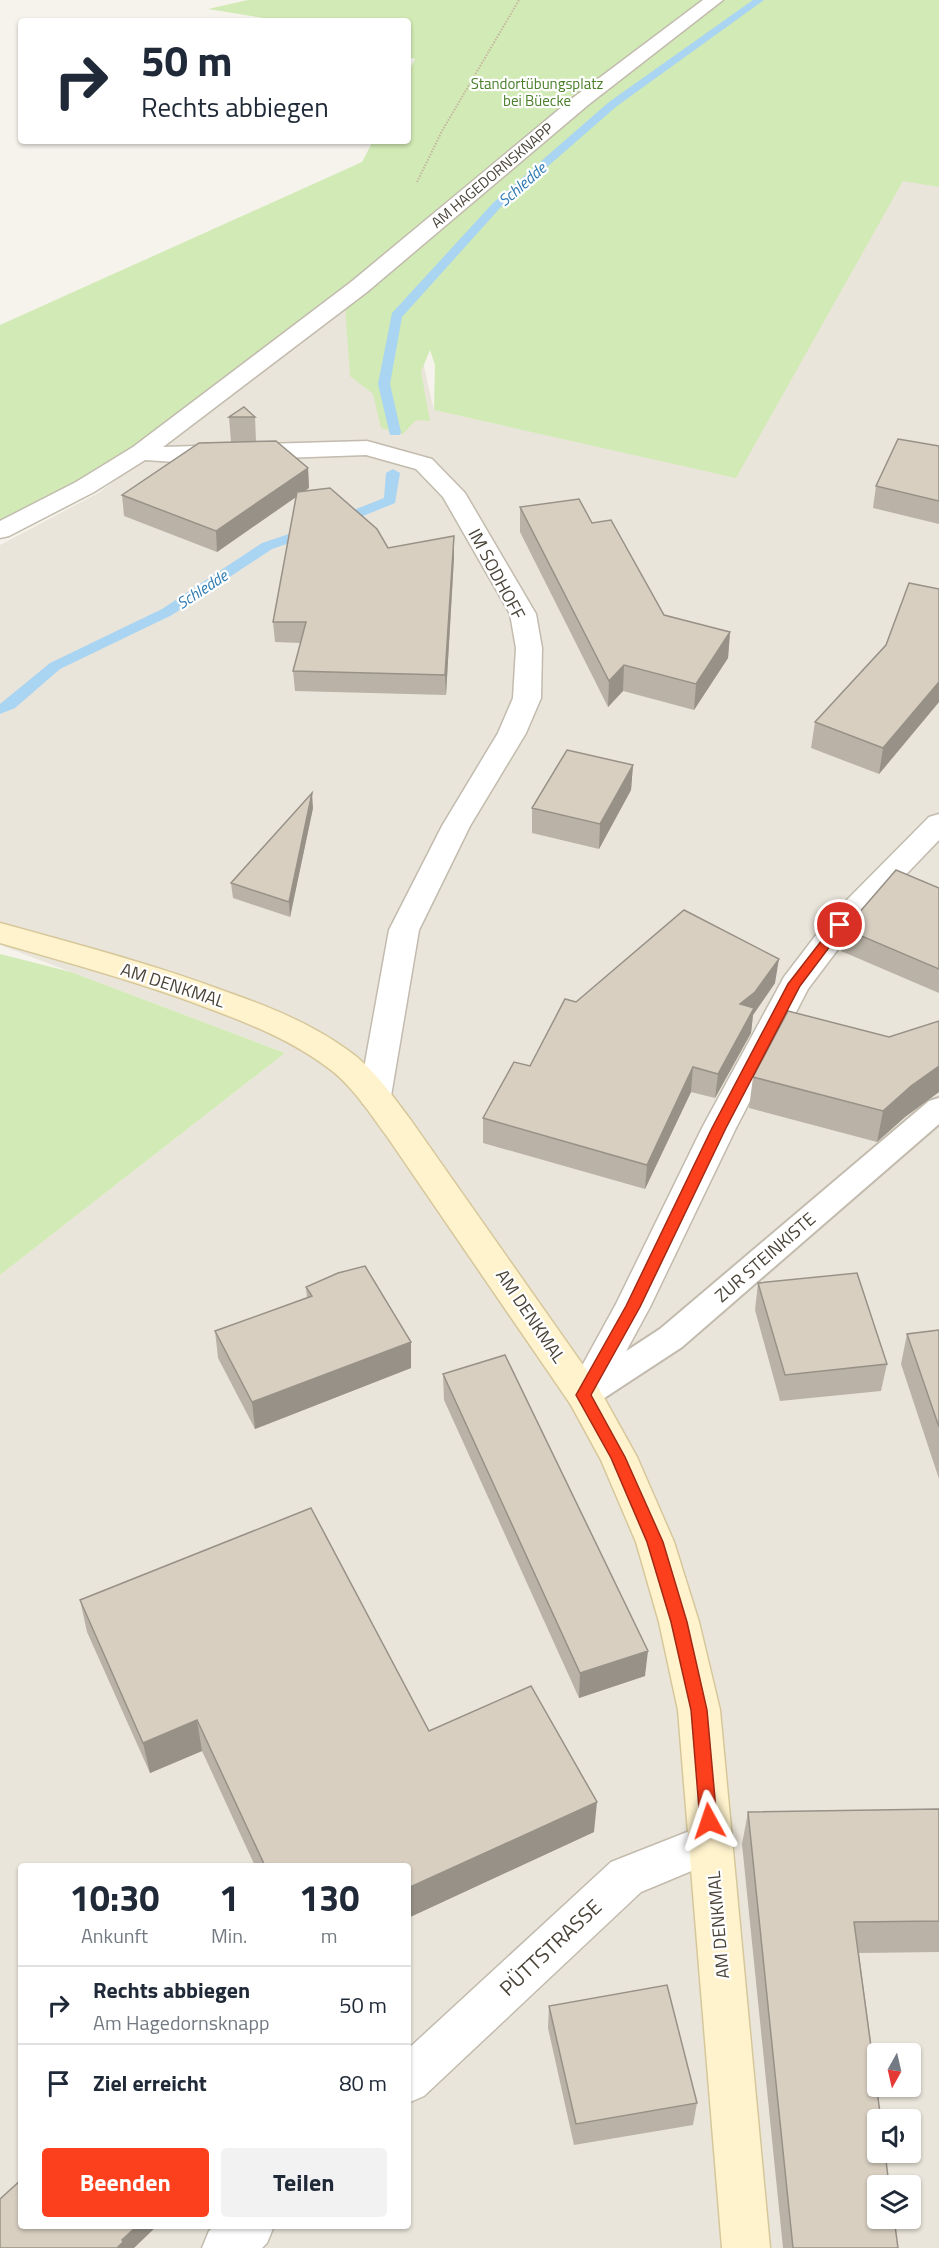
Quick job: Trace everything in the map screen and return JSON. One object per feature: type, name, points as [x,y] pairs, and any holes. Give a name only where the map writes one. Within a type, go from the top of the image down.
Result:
[{"type":"main road","name":"AM DENKMAL","points":[[0,933],[164,980],[271,1020],[308,1039],[340,1060],[375,1096],[502,1274],[584,1395],[618,1457],[655,1542],[679,1622],[699,1710],[746,2248]]},
{"type":"street","name":"AM HAGEDORNSKNAPP","points":[[141,452],[359,287],[581,101],[714,0]]},
{"type":"street","name":"IM SODHOFF","points":[[141,452],[175,455],[367,448],[424,464],[453,493],[523,614],[530,648],[527,698],[512,733],[456,826],[404,930],[375,1096]]},
{"type":"street","points":[[0,531],[86,487],[141,452]]},
{"type":"street","points":[[584,1395],[633,1307],[719,1128],[795,984],[840,925],[939,823]]},
{"type":"street","name":"PÜTTSTRASSE","points":[[411,2077],[626,1877],[711,1843]]},
{"type":"street","points":[[226,2248],[247,2229]]},
{"type":"lane","name":"ZUR STEINKISTE","points":[[584,1395],[671,1338],[939,1108]]},
{"type":"path","points":[[414,190],[442,131],[519,0]]},
{"type":"shaded area","points":[[903,180],[939,187],[939,2248],[0,2248],[0,1275],[285,1053],[0,945],[0,545],[100,492],[400,262],[434,410],[736,477]]},
{"type":"green space","name":"Standortübungsplatz bei Büecke","points":[[248,0],[939,0],[939,187],[903,181],[736,478],[434,410],[435,365],[430,350],[421,372],[430,421],[416,420],[403,434],[381,428],[373,394],[350,376],[345,285],[122,456],[66,488],[0,521],[0,325],[362,162],[371,144],[411,144],[411,67],[415,59],[411,58],[411,18],[264,18],[208,9]]},
{"type":"green space","points":[[0,954],[71,972],[285,1053],[0,1275]]},
{"type":"building","points":[[244,407],[255,417],[229,417]]},
{"type":"building","points":[[898,439],[939,446],[939,501],[876,486]]},
{"type":"building","points":[[276,441],[308,468],[216,531],[122,495],[199,443]]},
{"type":"building","points":[[330,488],[377,529],[388,548],[454,536],[445,675],[293,671],[306,622],[273,622],[297,492]]},
{"type":"building","points":[[579,499],[592,523],[611,520],[664,615],[730,632],[696,684],[624,665],[609,681],[520,507]]},
{"type":"building","points":[[909,583],[939,589],[939,682],[883,748],[815,722],[886,645]]},
{"type":"building","points":[[567,750],[633,765],[600,824],[532,808]]},
{"type":"building","points":[[312,793],[289,902],[231,883]]},
{"type":"building","points":[[896,870],[939,888],[939,969],[845,929]]},
{"type":"building","points":[[684,910],[779,959],[755,992],[740,1004],[754,1008],[718,1074],[693,1067],[647,1165],[483,1118],[514,1062],[530,1066],[565,999],[576,1002]]},
{"type":"building","points":[[788,1011],[889,1037],[939,1021],[939,1066],[911,1086],[883,1111],[753,1077]]},
{"type":"building","points":[[365,1266],[411,1342],[252,1402],[215,1331],[312,1296],[306,1287],[338,1273]]},
{"type":"building","points":[[857,1273],[887,1364],[785,1375],[758,1283]]},
{"type":"building","points":[[939,1330],[939,1427],[907,1334]]},
{"type":"building","points":[[505,1355],[648,1651],[580,1673],[443,1374]]},
{"type":"building","points":[[311,1508],[429,1731],[531,1686],[597,1802],[411,1887],[411,1863],[264,1863],[197,1720],[143,1743],[80,1600]]},
{"type":"building","points":[[939,1809],[939,1921],[854,1922],[870,2043],[867,2043],[867,2097],[878,2097],[880,2109],[867,2109],[867,2163],[886,2163],[888,2175],[867,2175],[867,2229],[895,2229],[898,2248],[793,2248],[748,1812]]},
{"type":"building","points":[[667,1985],[697,2103],[576,2124],[549,2006]]},
{"type":"building","points":[[18,2183],[18,2229],[134,2229],[117,2248],[0,2248],[0,2199]]},
{"type":"waterway","name":"Schledde","points":[[395,432],[384,384],[396,316],[497,205],[613,104],[759,0]]},
{"type":"waterway","name":"Schledde","points":[[336,522],[390,500],[393,473]]},
{"type":"waterway","name":"Schledde","points":[[0,710],[10,705],[55,666],[167,612],[267,546],[310,531]]},
{"type":"route","points":[[709,1821],[699,1710],[679,1622],[655,1542],[618,1457],[584,1395],[633,1307],[719,1128],[795,984],[840,925]]}]
